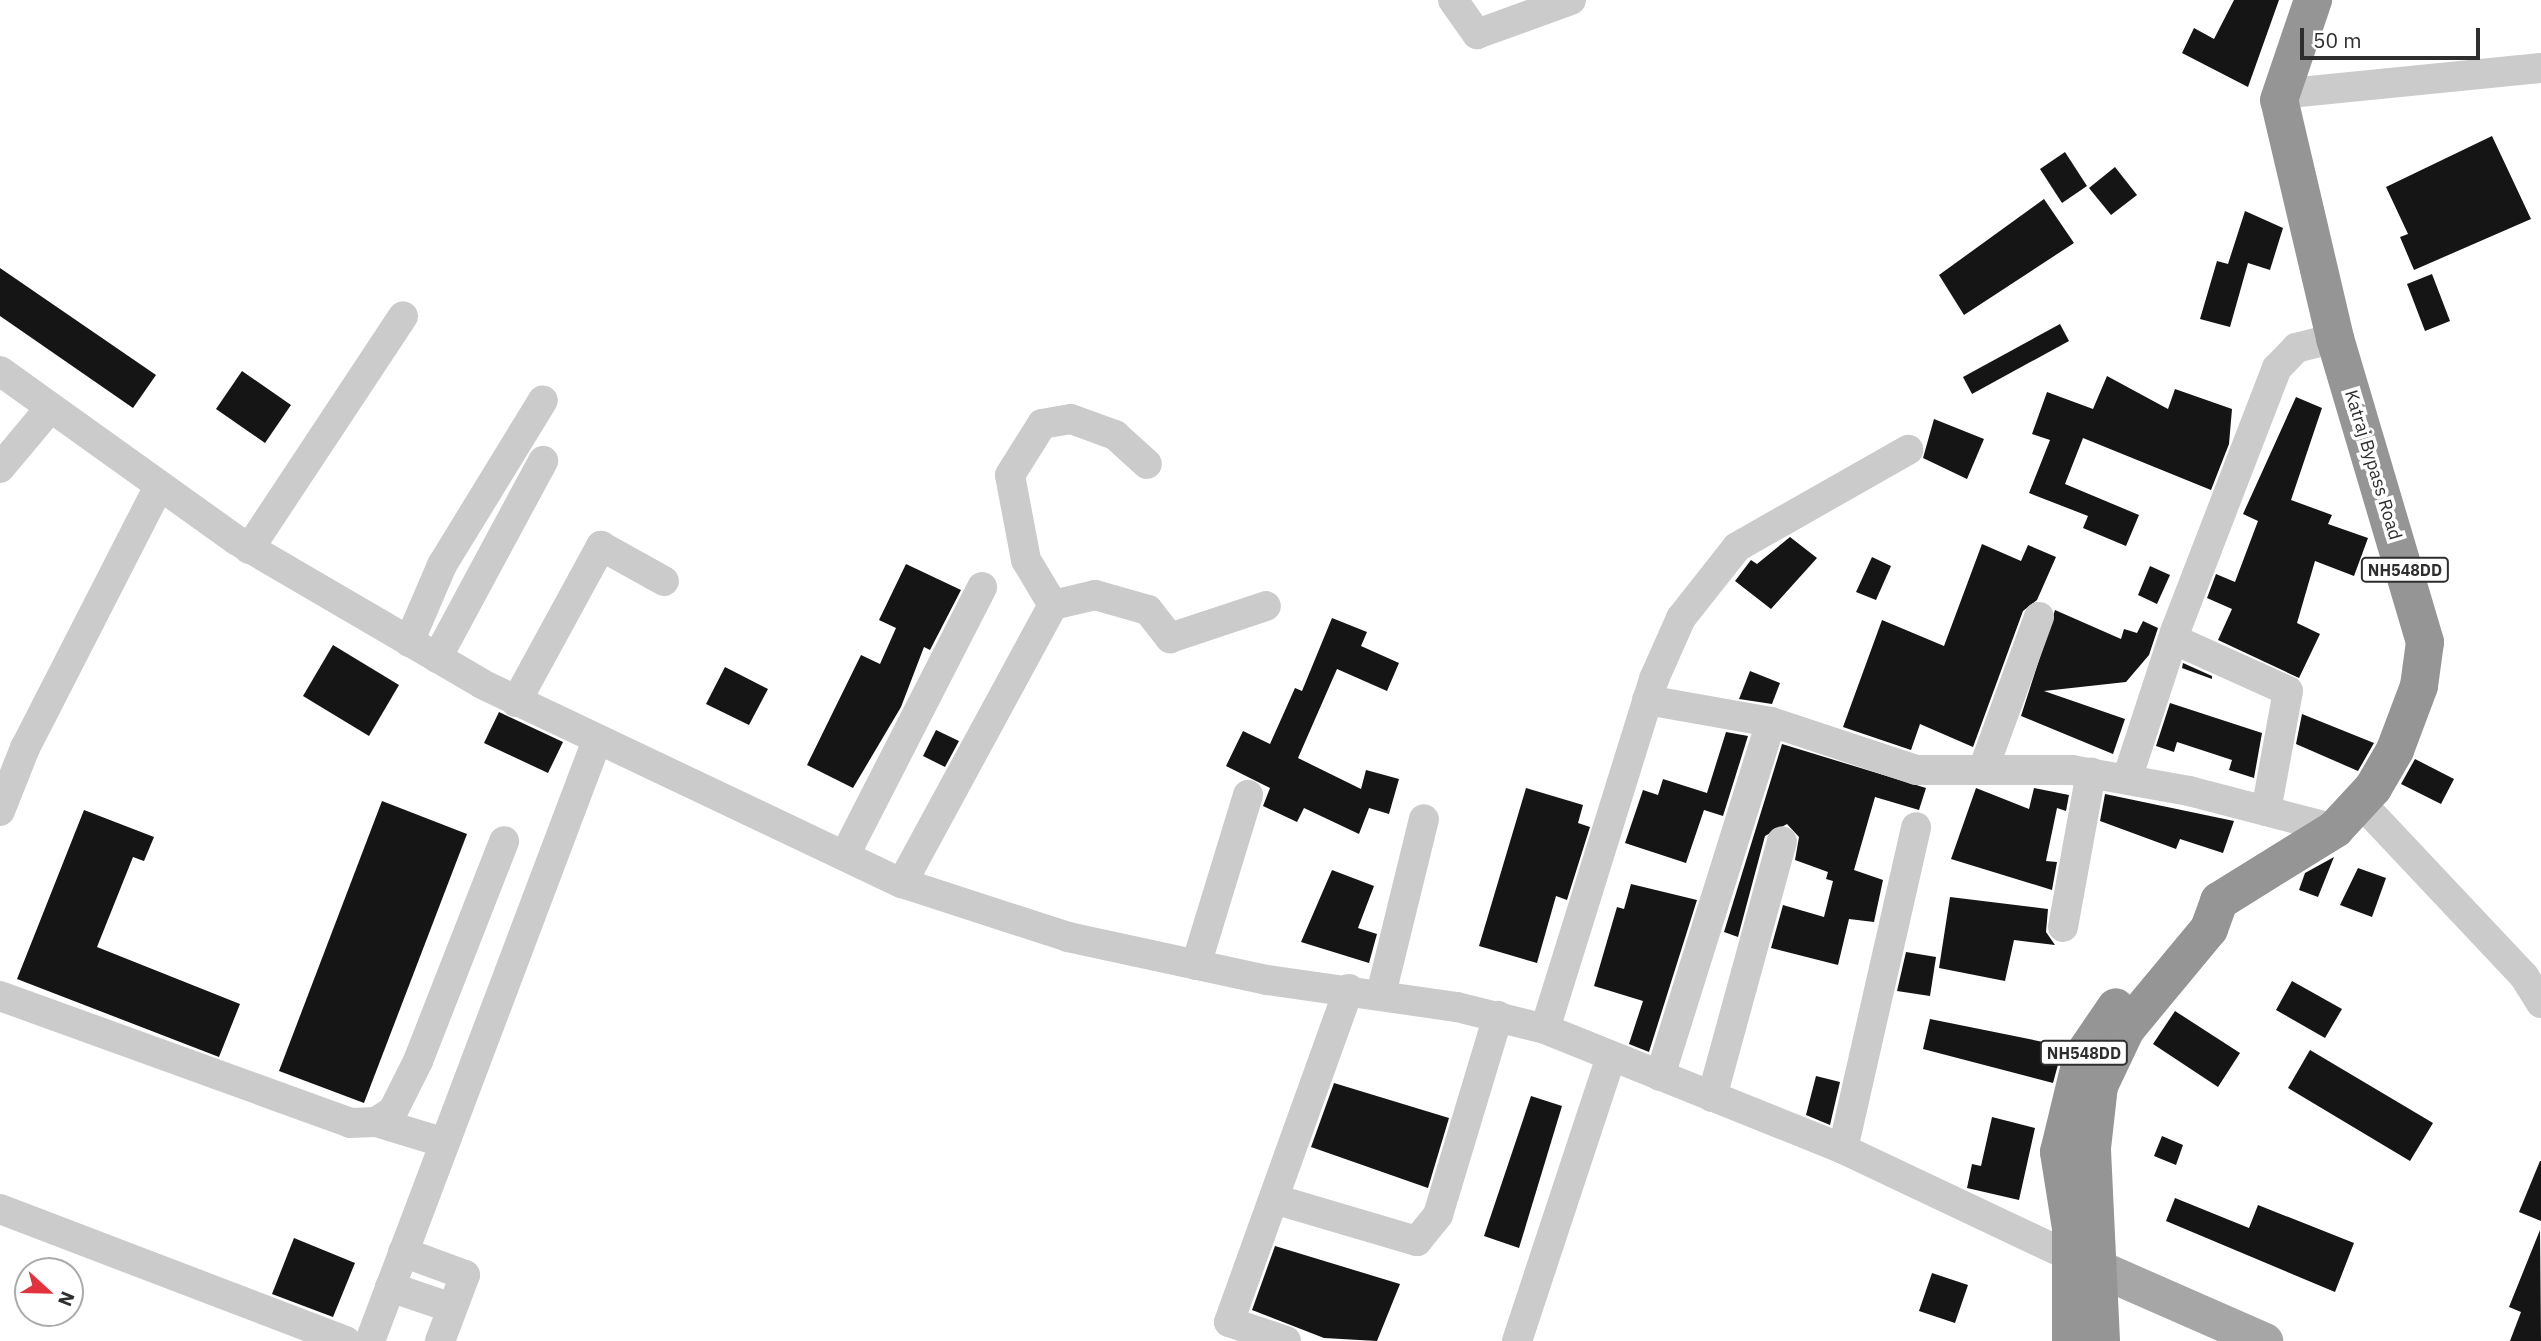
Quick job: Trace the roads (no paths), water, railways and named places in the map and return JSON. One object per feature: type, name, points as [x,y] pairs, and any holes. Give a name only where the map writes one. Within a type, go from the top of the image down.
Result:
[{"type":"highway","points":[[2282,109],[2311,1]]},
{"type":"highway","name":"Katraj Bypass Road","points":[[2086,1264],[2092,1148],[2099,1086],[2126,1029],[2209,929],[2219,901],[2347,816],[2395,750],[2419,686],[2425,642],[2335,338],[2282,109]]},
{"type":"highway","name":"NH548DD","points":[[2071,1341],[2086,1264]]},
{"type":"highway","name":"NH548DD","points":[[2086,1264],[2101,1341]]},
{"type":"main road","points":[[2086,1264],[2264,1341]]},
{"type":"street","points":[[1453,0],[1476,34],[1571,0]]},
{"type":"street","points":[[2282,109],[2541,68]]},
{"type":"street","points":[[249,549],[404,316]]},
{"type":"street","points":[[2127,779],[2173,639],[2277,368],[2296,348],[2335,338]]},
{"type":"street","points":[[0,371],[249,549],[437,658],[596,743],[902,883],[996,919],[1196,965],[1381,994],[1498,1016],[1545,1029],[1843,1149],[2086,1264]]},
{"type":"street","points":[[409,642],[442,565],[543,400]]},
{"type":"street","points":[[0,468],[50,408]]},
{"type":"street","points":[[1054,605],[1026,560],[1010,475],[1042,424],[1070,419],[1115,435],[1147,464]]},
{"type":"street","points":[[1545,1029],[1647,700],[1681,618],[1737,547],[1908,450]]},
{"type":"street","points":[[437,658],[543,461]]},
{"type":"street","points":[[0,811],[25,748],[159,486]]},
{"type":"street","points":[[516,702],[601,546],[664,581]]},
{"type":"street","points":[[845,855],[982,587]]},
{"type":"street","points":[[902,883],[1054,605],[1095,595],[1148,610],[1170,638],[1266,606]]},
{"type":"street","points":[[1983,770],[2039,618]]},
{"type":"street","points":[[2173,639],[2288,691],[2266,811]]},
{"type":"street","points":[[1647,700],[1771,722],[1916,770],[1983,770],[2036,766],[2127,779],[2266,811],[2347,816],[2524,976],[2541,1003]]},
{"type":"street","points":[[1660,1076],[1771,722]]},
{"type":"street","points":[[370,1341],[596,743]]},
{"type":"street","points":[[2063,927],[2091,773]]},
{"type":"street","points":[[1196,965],[1248,796]]},
{"type":"street","points":[[1381,994],[1424,819]]},
{"type":"street","points":[[1843,1149],[1916,827]]},
{"type":"street","points":[[376,1122],[393,1111],[418,1061],[504,841]]},
{"type":"street","points":[[1712,1097],[1782,842]]},
{"type":"street","points":[[1286,1341],[1229,1322],[1349,989]]},
{"type":"street","points":[[0,996],[350,1123],[376,1122],[444,1143]]},
{"type":"street","points":[[1274,1199],[1417,1241],[1438,1215],[1498,1016]]},
{"type":"street","points":[[1517,1341],[1611,1056]]},
{"type":"street","points":[[0,1209],[346,1341]]},
{"type":"street","points":[[403,1252],[465,1275],[440,1341]]},
{"type":"street","points":[[390,1287],[452,1308]]}]
